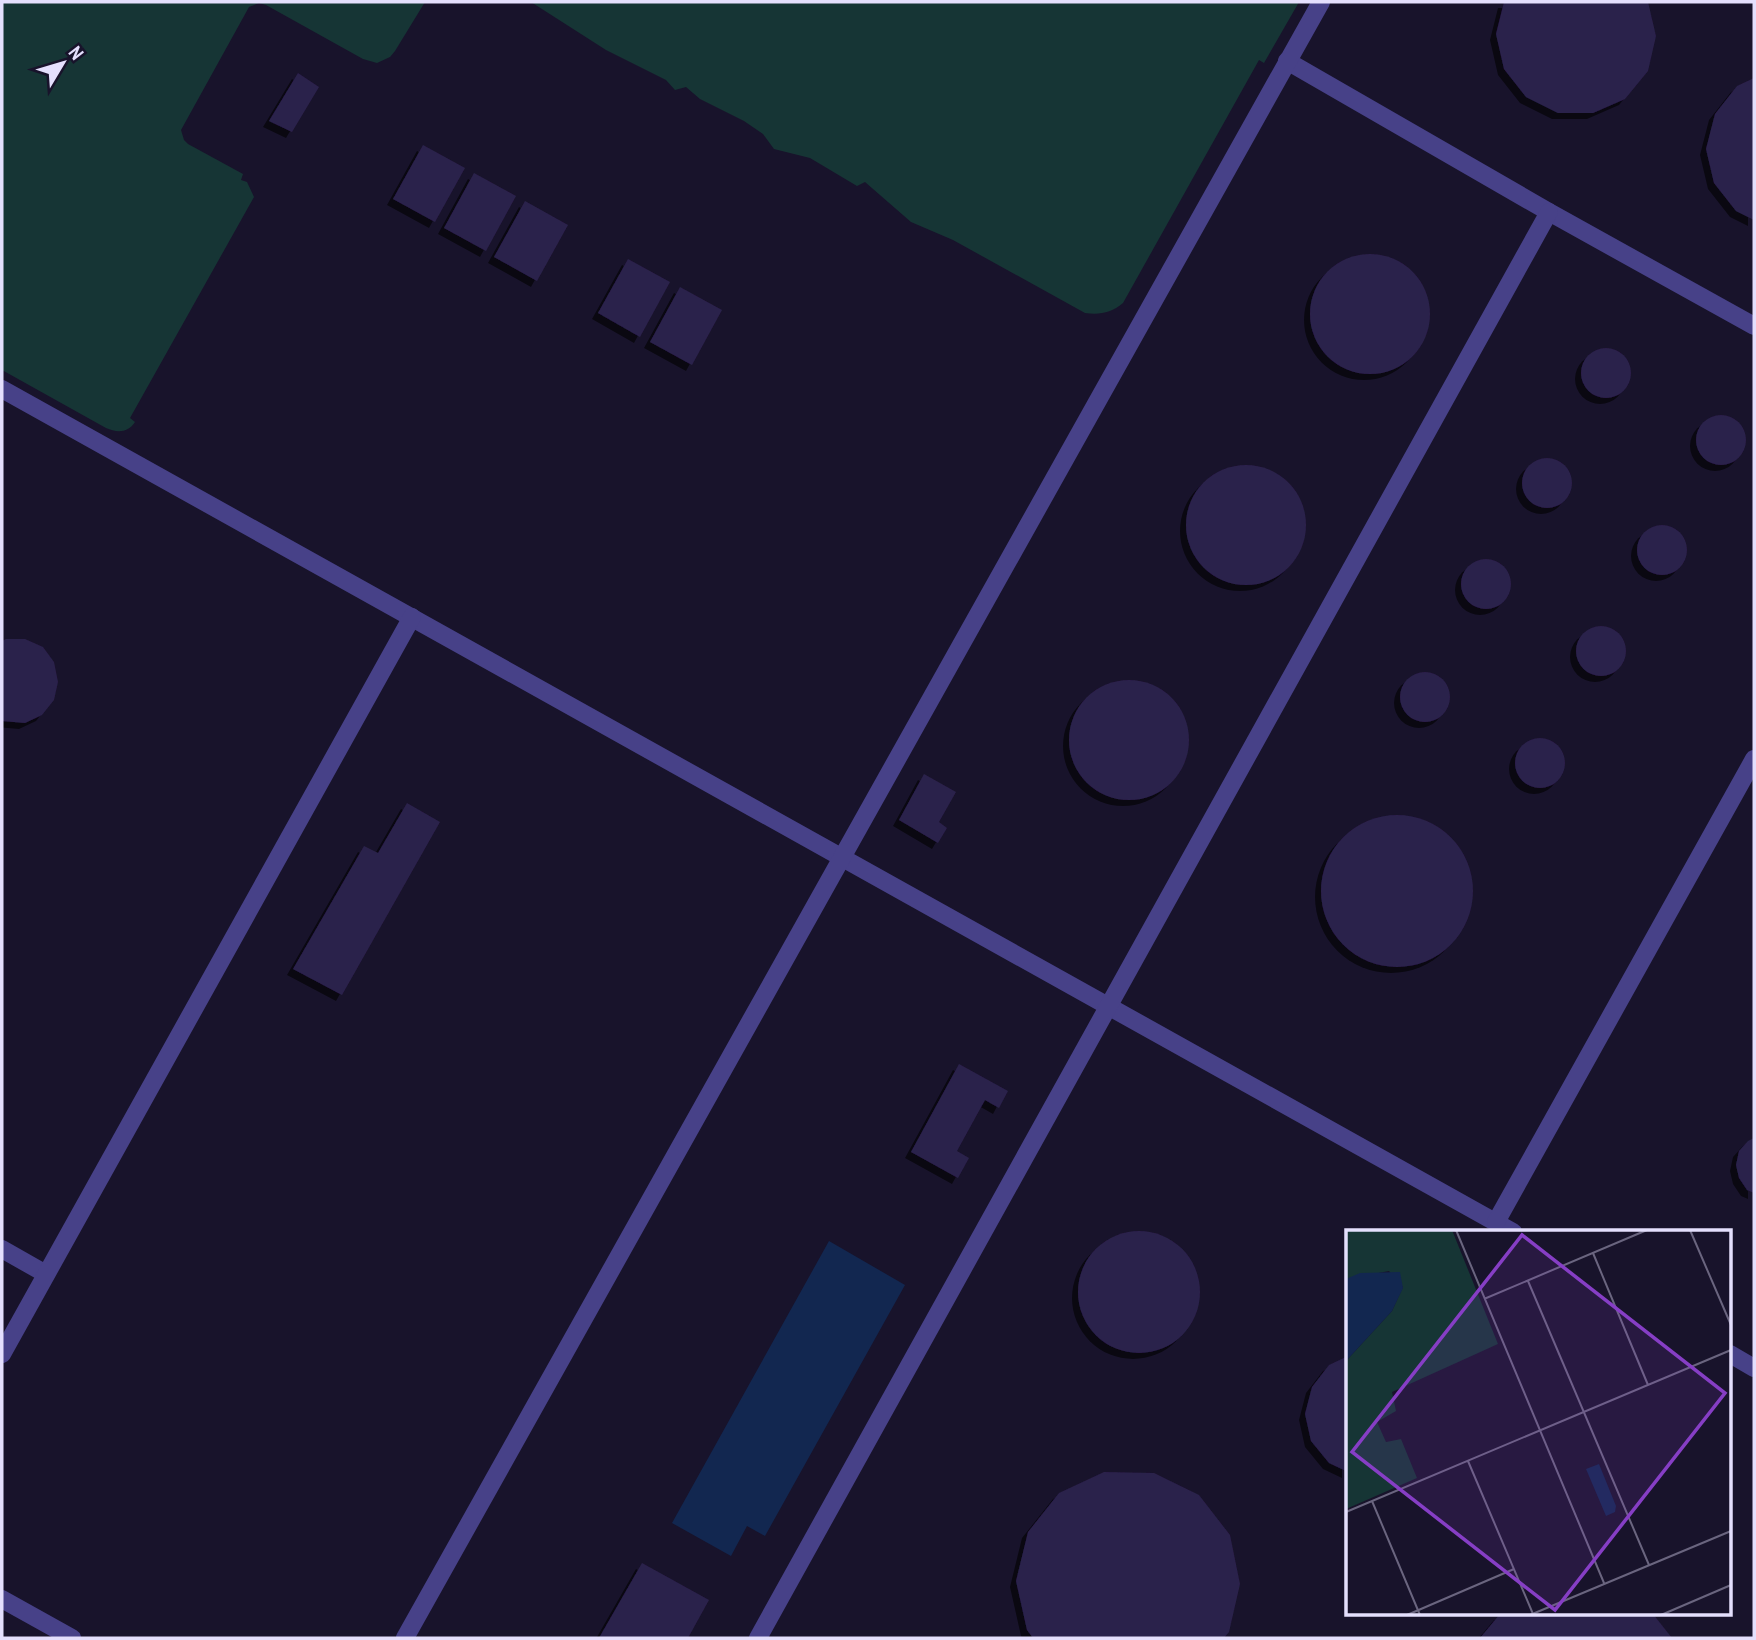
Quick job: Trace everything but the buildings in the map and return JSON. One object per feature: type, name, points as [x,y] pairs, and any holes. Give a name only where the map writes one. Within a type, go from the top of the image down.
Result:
[{"type":"lane","points":[[405,1638],[1321,2]]},
{"type":"lane","points":[[1287,61],[1754,326]]},
{"type":"lane","points":[[758,1638],[1549,212]]},
{"type":"lane","points":[[2,389],[1510,1230]]},
{"type":"lane","points":[[2,1354],[412,617]]},
{"type":"lane","points":[[1496,1222],[1754,759]]},
{"type":"lane","points":[[2,1249],[46,1274]]},
{"type":"lane","points":[[1732,1355],[1754,1368]]},
{"type":"lane","points":[[2,1599],[72,1638]]},
{"type":"green space","points":[[2,2],[425,2],[395,51],[390,57],[377,63],[363,59],[266,5],[259,3],[249,7],[181,130],[188,144],[243,174],[241,180],[247,182],[254,197],[130,418],[135,422],[126,430],[114,431],[106,428],[2,370]]},
{"type":"green space","points":[[531,2],[1299,2],[1264,63],[1259,60],[1123,303],[1110,311],[1096,314],[1085,313],[953,240],[911,222],[865,182],[857,186],[810,158],[774,149],[763,134],[744,121],[700,99],[686,87],[675,90],[666,80],[606,50]]},
{"type":"water","points":[[829,1241],[905,1285],[765,1536],[747,1526],[731,1556],[672,1523]]}]
